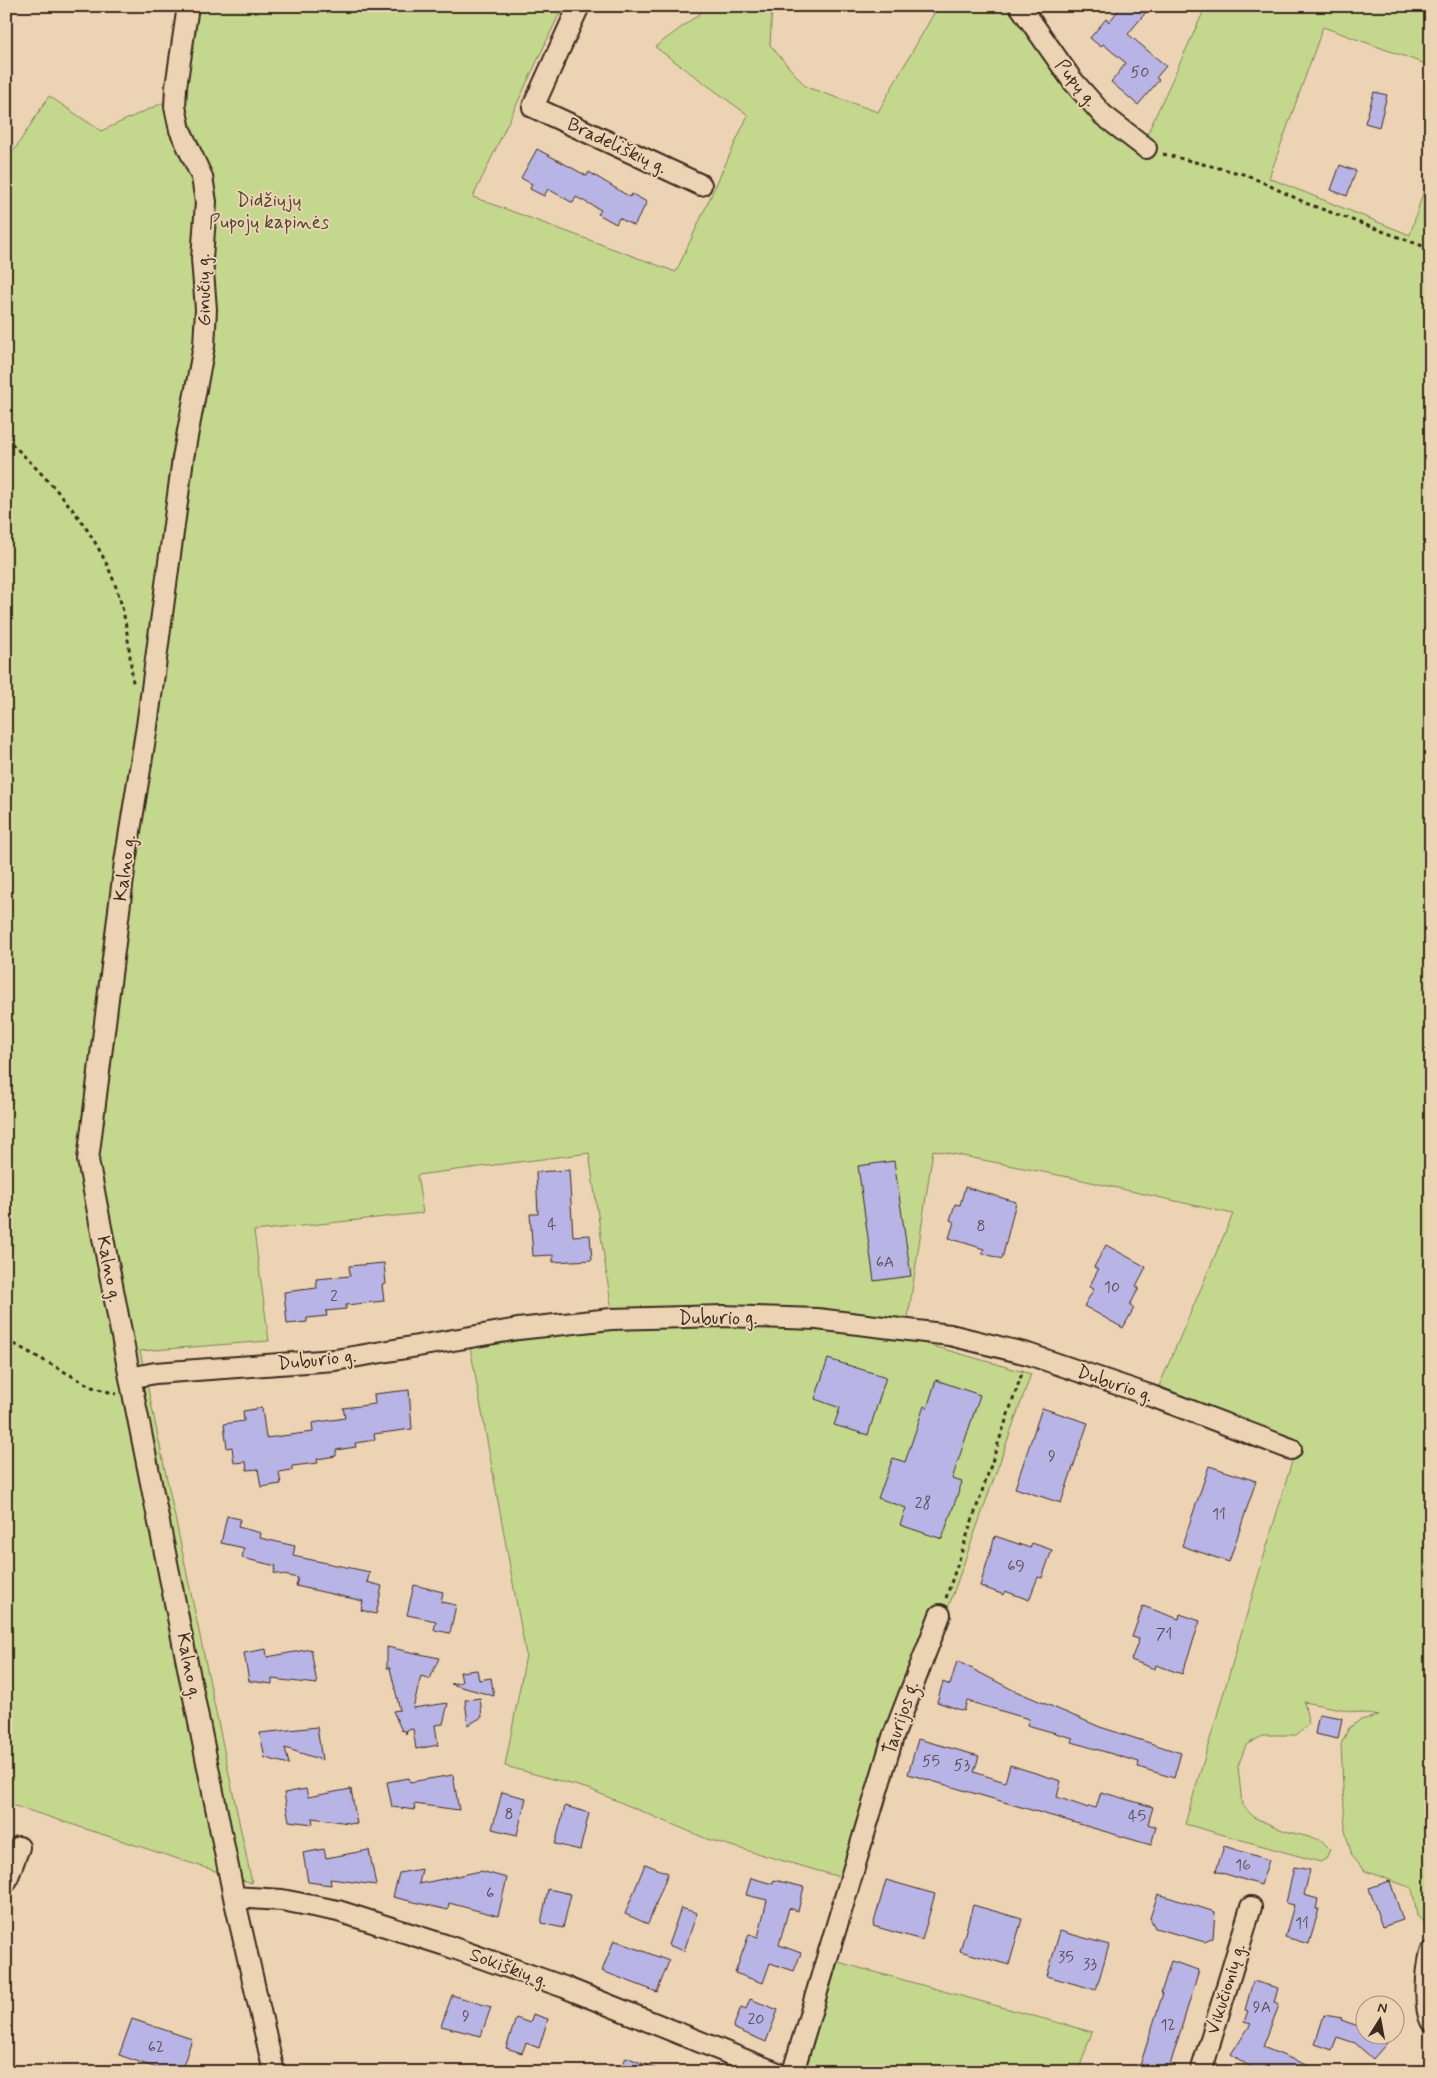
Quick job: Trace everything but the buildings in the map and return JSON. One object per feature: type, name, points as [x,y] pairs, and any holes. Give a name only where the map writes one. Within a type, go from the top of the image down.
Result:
[{"type":"street","name":"Ginučių g.","points":[[183,458],[204,346],[206,309],[202,259],[206,202],[202,177],[180,130],[175,107],[176,86],[188,6]]},
{"type":"street","name":"Bradeliškių g.","points":[[579,6],[534,107],[701,185]]},
{"type":"street","name":"Pupų g.","points":[[1020,6],[1072,80],[1103,115],[1146,148]]},
{"type":"street","name":"Kalno g.","points":[[183,458],[148,726],[125,862],[88,1160],[234,1896],[274,2072]]},
{"type":"street","name":"Duburio g.","points":[[130,1378],[155,1373],[335,1360],[518,1329],[611,1319],[723,1316],[817,1319],[950,1335],[1028,1354],[1149,1395],[1291,1449]]},
{"type":"street","name":"Taurijos g.","points":[[793,2072],[893,1737],[940,1615]]},
{"type":"street","points":[[6,1882],[19,1847]]},
{"type":"street","name":"Sokiškių g.","points":[[234,1896],[282,1900],[338,1911],[445,1945],[564,1988],[775,2072]]},
{"type":"street","name":"Vikučionių g.","points":[[1201,2072],[1252,1907]]},
{"type":"street","points":[[1431,1952],[1427,1966],[1431,2022]]},
{"type":"path","points":[[1146,148],[1187,162],[1247,175],[1308,204],[1431,249]]},
{"type":"path","points":[[6,438],[74,509],[108,566],[122,607],[134,691]]},
{"type":"path","points":[[6,1343],[16,1344],[92,1387],[134,1399]]},
{"type":"path","points":[[940,1615],[1023,1370]]},
{"type":"green space","name":"Didžiųjų Pupojų kapinės","points":[[178,6],[563,6],[473,197],[676,272],[748,115],[655,47],[710,6],[772,6],[770,45],[806,87],[878,112],[938,6],[1012,6],[1139,152],[1206,6],[1431,6],[1431,66],[1323,27],[1269,178],[1410,235],[1431,167],[1431,1923],[1425,1923],[1417,1916],[1412,1888],[1365,1871],[1352,1856],[1345,1830],[1341,1744],[1349,1728],[1360,1720],[1378,1716],[1304,1702],[1309,1724],[1296,1735],[1264,1735],[1246,1745],[1238,1766],[1242,1805],[1255,1818],[1285,1831],[1321,1840],[1330,1849],[1326,1859],[1320,1862],[1185,1824],[1298,1441],[1159,1386],[1233,1214],[1073,1178],[933,1150],[905,1338],[1031,1374],[886,1783],[857,1882],[707,1839],[589,1789],[505,1766],[526,1655],[467,1330],[612,1312],[589,1153],[417,1175],[423,1213],[254,1231],[269,1341],[140,1351],[252,1883],[6,1803],[6,163],[49,96],[101,131],[167,101]]},
{"type":"green space","points":[[838,1962],[1092,2032],[1078,2072],[805,2072]]}]
